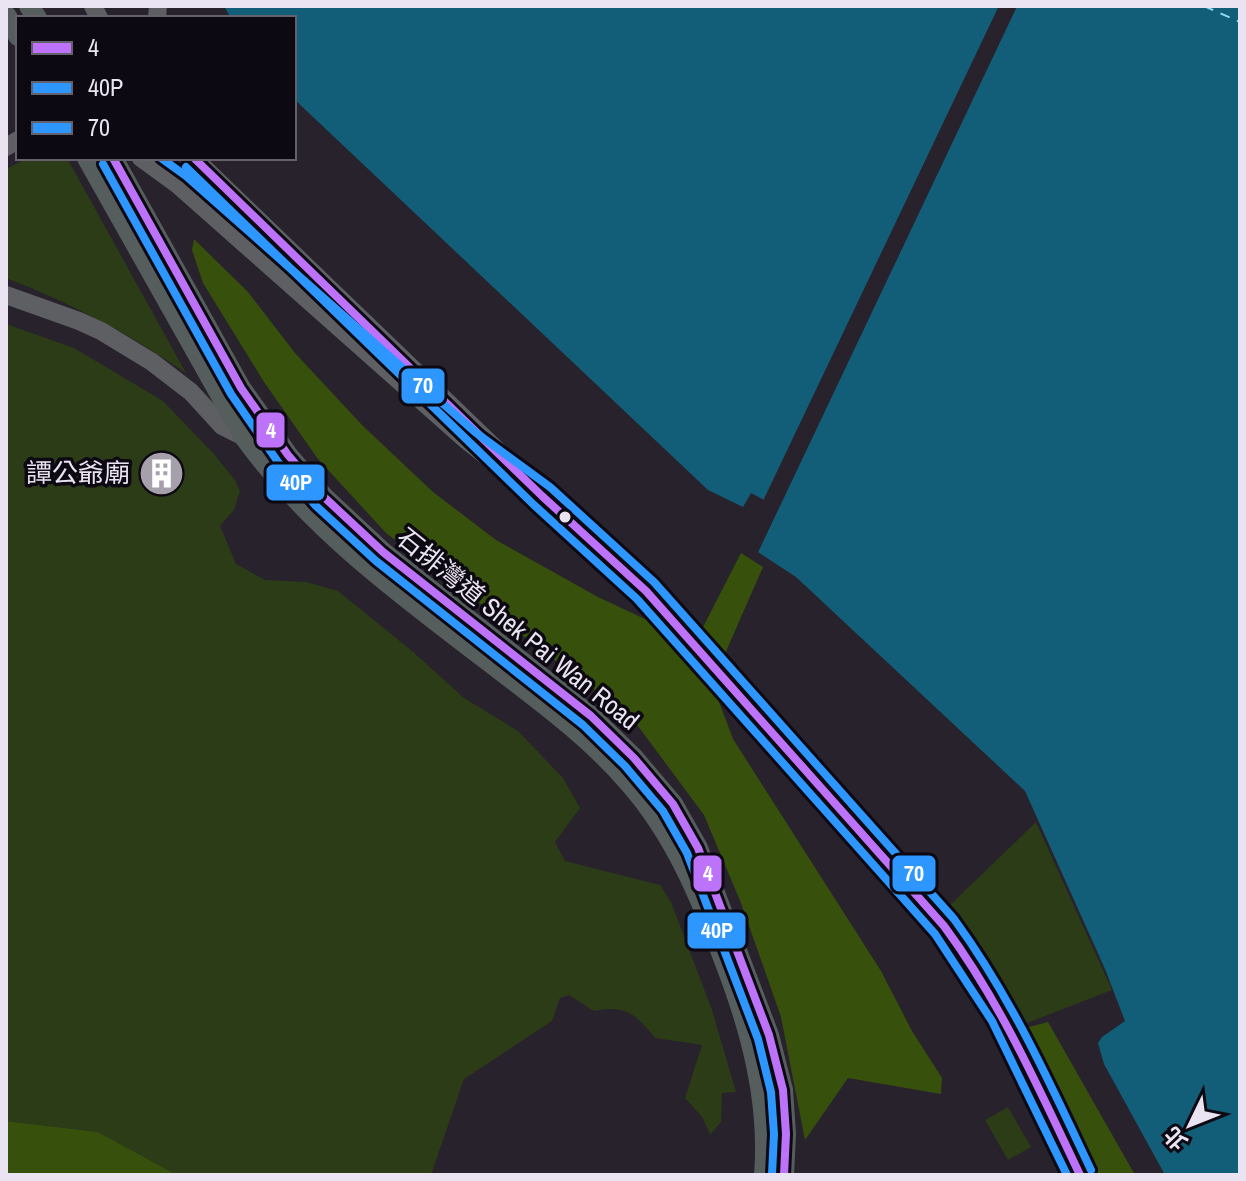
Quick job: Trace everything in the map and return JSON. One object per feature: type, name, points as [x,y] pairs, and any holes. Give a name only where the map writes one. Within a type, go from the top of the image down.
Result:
[{"type":"main road","points":[[6,15],[16,32]]},
{"type":"main road","points":[[88,160],[244,437]]},
{"type":"main road","name":"石排灣道 Shek Pai Wan Road","points":[[114,160],[241,388],[288,455],[324,497],[359,532],[591,716],[634,758],[673,804],[698,848],[769,1035],[783,1090],[786,1134],[784,1175]]},
{"type":"main road","name":"石排灣道 Shek Pai Wan Road","points":[[244,437],[289,492],[348,550],[575,729],[629,782],[655,816],[677,852],[699,899],[747,1027],[764,1111],[764,1175]]},
{"type":"street","points":[[144,160],[178,185],[467,441],[542,496]]},
{"type":"street","points":[[196,160],[542,496],[646,591],[944,926],[974,963],[1013,1033],[1080,1175]]},
{"type":"street","name":"石排灣道 Shek Pai Wan Road","points":[[6,295],[101,331],[152,362],[191,392],[222,426],[244,437]]},
{"type":"green space","points":[[24,160],[68,160],[186,373],[99,320],[6,278],[6,169]]},
{"type":"green space","points":[[194,239],[248,292],[295,353],[362,425],[433,492],[496,540],[598,597],[649,621],[684,657],[716,694],[733,739],[881,971],[912,1031],[942,1078],[941,1094],[848,1078],[805,1140],[781,1017],[741,903],[704,815],[632,718],[386,533],[318,459],[264,382],[203,283],[192,250]]},
{"type":"green space","points":[[6,324],[74,348],[163,401],[213,453],[240,491],[234,510],[220,526],[236,564],[265,580],[306,582],[338,591],[464,698],[518,731],[563,778],[580,808],[555,842],[565,861],[660,885],[671,902],[712,1010],[736,1092],[722,1093],[721,1122],[710,1135],[703,1118],[685,1098],[702,1045],[655,1038],[629,1013],[614,1009],[594,1011],[569,995],[560,998],[552,1021],[464,1079],[431,1175],[177,1175],[98,1132],[6,1121]]},
{"type":"green space","points":[[741,553],[763,567],[724,656],[701,631]]},
{"type":"green space","points":[[1036,822],[1112,990],[1022,1025],[1001,980],[948,907]]},
{"type":"green space","points":[[1048,1022],[1135,1175],[1096,1175],[1025,1028]]},
{"type":"green space","points":[[1008,1107],[1031,1147],[1008,1160],[985,1120]]},
{"type":"green space","points":[[6,1121],[98,1132],[177,1175],[6,1175]]},
{"type":"water","points":[[224,6],[999,6],[764,500],[751,493],[743,507],[708,490],[296,101],[296,16],[230,16]]},
{"type":"water","points":[[1017,6],[1240,6],[1240,1175],[1165,1175],[1104,1064],[1098,1043],[1125,1021],[1025,791],[796,577],[758,552]]},
{"type":"pier","points":[[999,6],[1003,6],[768,502],[762,503]]},
{"type":"pier","points":[[1013,6],[1017,6],[758,552],[754,551]]},
{"type":"ferry route","points":[[1204,6],[1240,22]]},
{"type":"transit line","name":"4","points":[[114,160],[241,388],[288,455],[324,497],[383,552],[591,716],[634,758],[673,804],[698,848],[769,1035],[783,1090],[786,1134],[784,1175]]},
{"type":"transit line","name":"70","points":[[164,160],[186,176],[475,432],[550,487],[654,582],[954,919],[1012,1010],[1091,1170]]},
{"type":"transit line","name":"4","points":[[196,160],[542,496],[646,591],[944,926],[1001,1016],[1080,1175]]},
{"type":"transit line","name":"40P","points":[[103,164],[231,394],[278,462],[315,505],[376,561],[583,725],[625,766],[663,811],[687,853],[758,1039],[771,1092],[774,1134],[772,1174]]},
{"type":"transit line","name":"40P","points":[[186,167],[534,505],[637,599],[935,934],[992,1021],[1067,1175]]},
{"type":"place","name":"譚公爺廟","points":[[161,473]]}]
